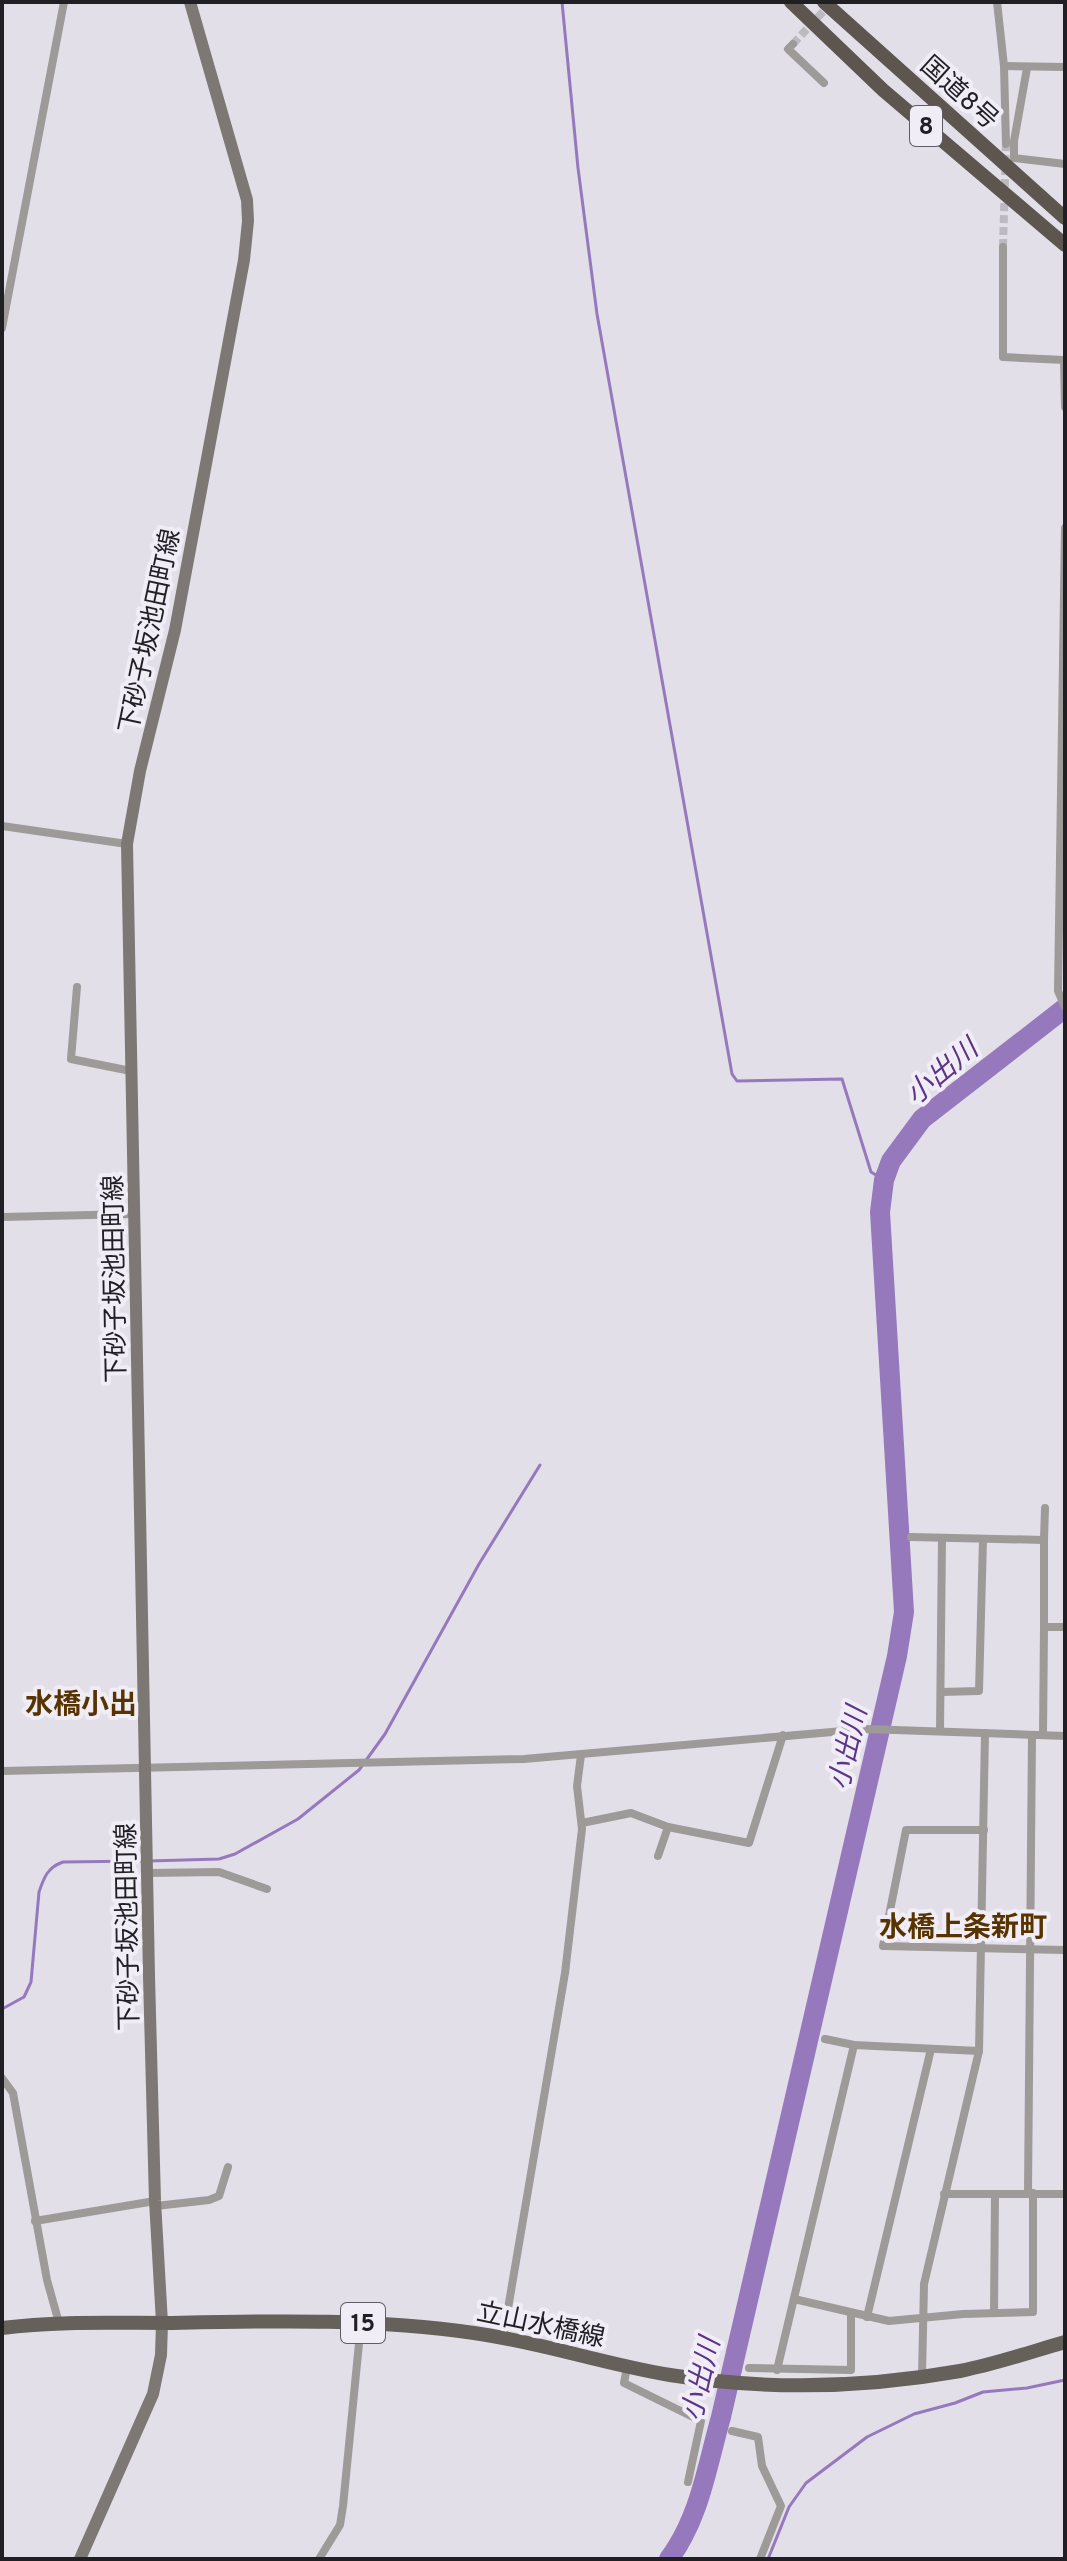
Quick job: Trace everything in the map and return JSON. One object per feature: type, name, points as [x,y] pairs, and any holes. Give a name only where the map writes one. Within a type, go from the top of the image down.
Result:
[{"type":"highway","name":"国道8号","points":[[791,2],[883,90],[1065,245]]},
{"type":"highway","name":"国道8号","points":[[824,2],[1065,218]]},
{"type":"main road","name":"下砂子坂池田町線","points":[[80,2559],[153,2394],[161,2355],[155,2204],[127,844],[140,771],[175,630],[244,260],[248,221],[247,200],[190,2]]},
{"type":"main road","name":"立山水橋線","points":[[2,2328],[59,2323],[268,2321],[423,2326],[503,2338],[627,2367],[718,2381],[819,2384],[922,2376],[1005,2360],[1065,2342]]},
{"type":"street","points":[[2,328],[64,2]]},
{"type":"street","points":[[997,2],[1004,66],[1006,144]]},
{"type":"street","points":[[793,44],[788,49],[824,83]]},
{"type":"street","points":[[1004,66],[1065,67]]},
{"type":"street","points":[[1027,68],[1014,141],[1014,158],[1065,164]]},
{"type":"street","points":[[1003,247],[1003,357],[1064,360],[1065,407]]},
{"type":"street","points":[[1065,528],[1058,991],[1065,1007]]},
{"type":"street","points":[[2,826],[127,844]]},
{"type":"street","points":[[77,987],[71,1059],[131,1071]]},
{"type":"street","points":[[2,1217],[135,1214]]},
{"type":"street","points":[[1043,1735],[1045,1508]]},
{"type":"street","points":[[911,1537],[1044,1540]]},
{"type":"street","points":[[940,1731],[942,1538]]},
{"type":"street","points":[[941,1692],[979,1691],[983,1539]]},
{"type":"street","points":[[1044,1627],[1065,1627]]},
{"type":"street","points":[[2,1771],[581,1755],[866,1729],[1065,1736]]},
{"type":"street","points":[[922,2376],[924,2284],[979,2051],[985,1733]]},
{"type":"street","points":[[582,1823],[631,1813],[668,1827],[749,1843],[783,1735]]},
{"type":"street","points":[[794,2299],[889,2321],[1033,2312],[1032,1735]]},
{"type":"street","points":[[503,2338],[565,1973],[582,1823],[577,1786],[581,1755]]},
{"type":"street","points":[[658,1856],[668,1827]]},
{"type":"street","points":[[984,1830],[906,1830],[883,1946],[1065,1950]]},
{"type":"street","points":[[148,1873],[219,1872],[267,1889]]},
{"type":"street","points":[[825,2039],[854,2045],[979,2051]]},
{"type":"street","points":[[777,2370],[854,2045]]},
{"type":"street","points":[[867,2317],[931,2049]]},
{"type":"street","points":[[2,2078],[13,2093],[35,2221],[59,2323]]},
{"type":"street","points":[[35,2221],[155,2204],[209,2200],[219,2196],[228,2167]]},
{"type":"street","points":[[944,2194],[1065,2194]]},
{"type":"street","points":[[994,2313],[995,2194]]},
{"type":"street","points":[[749,2368],[851,2370],[851,2314]]},
{"type":"street","points":[[319,2559],[340,2525],[361,2323]]},
{"type":"street","points":[[627,2367],[624,2383],[701,2421],[688,2482]]},
{"type":"street","points":[[732,2431],[758,2437],[762,2466],[781,2506],[760,2559]]},
{"type":"waterway","points":[[562,2],[578,168],[597,314],[732,1074],[737,1081],[842,1079],[871,1172],[884,1180]]},
{"type":"waterway","name":"小出川","points":[[669,2559],[695,2509],[721,2417],[897,1656],[904,1612],[880,1212],[884,1180],[891,1161],[922,1119],[1065,1008]]},
{"type":"waterway","points":[[149,1861],[219,1859],[235,1854],[298,1819],[359,1770],[385,1734],[479,1564],[540,1465]]},
{"type":"waterway","points":[[2,2009],[24,1997],[31,1982],[39,1892],[50,1870],[63,1862],[141,1861]]},
{"type":"waterway","points":[[768,2559],[789,2507],[806,2483],[867,2437],[914,2414],[983,2392],[1027,2388],[1065,2380]]},
{"type":"tunnel","points":[[793,44],[831,3]]},
{"type":"tunnel","points":[[1003,247],[1006,144]]},
{"type":"district","name":"水橋小出","points":[[81,1703]]},
{"type":"district","name":"水橋上条新町","points":[[963,1926]]}]
